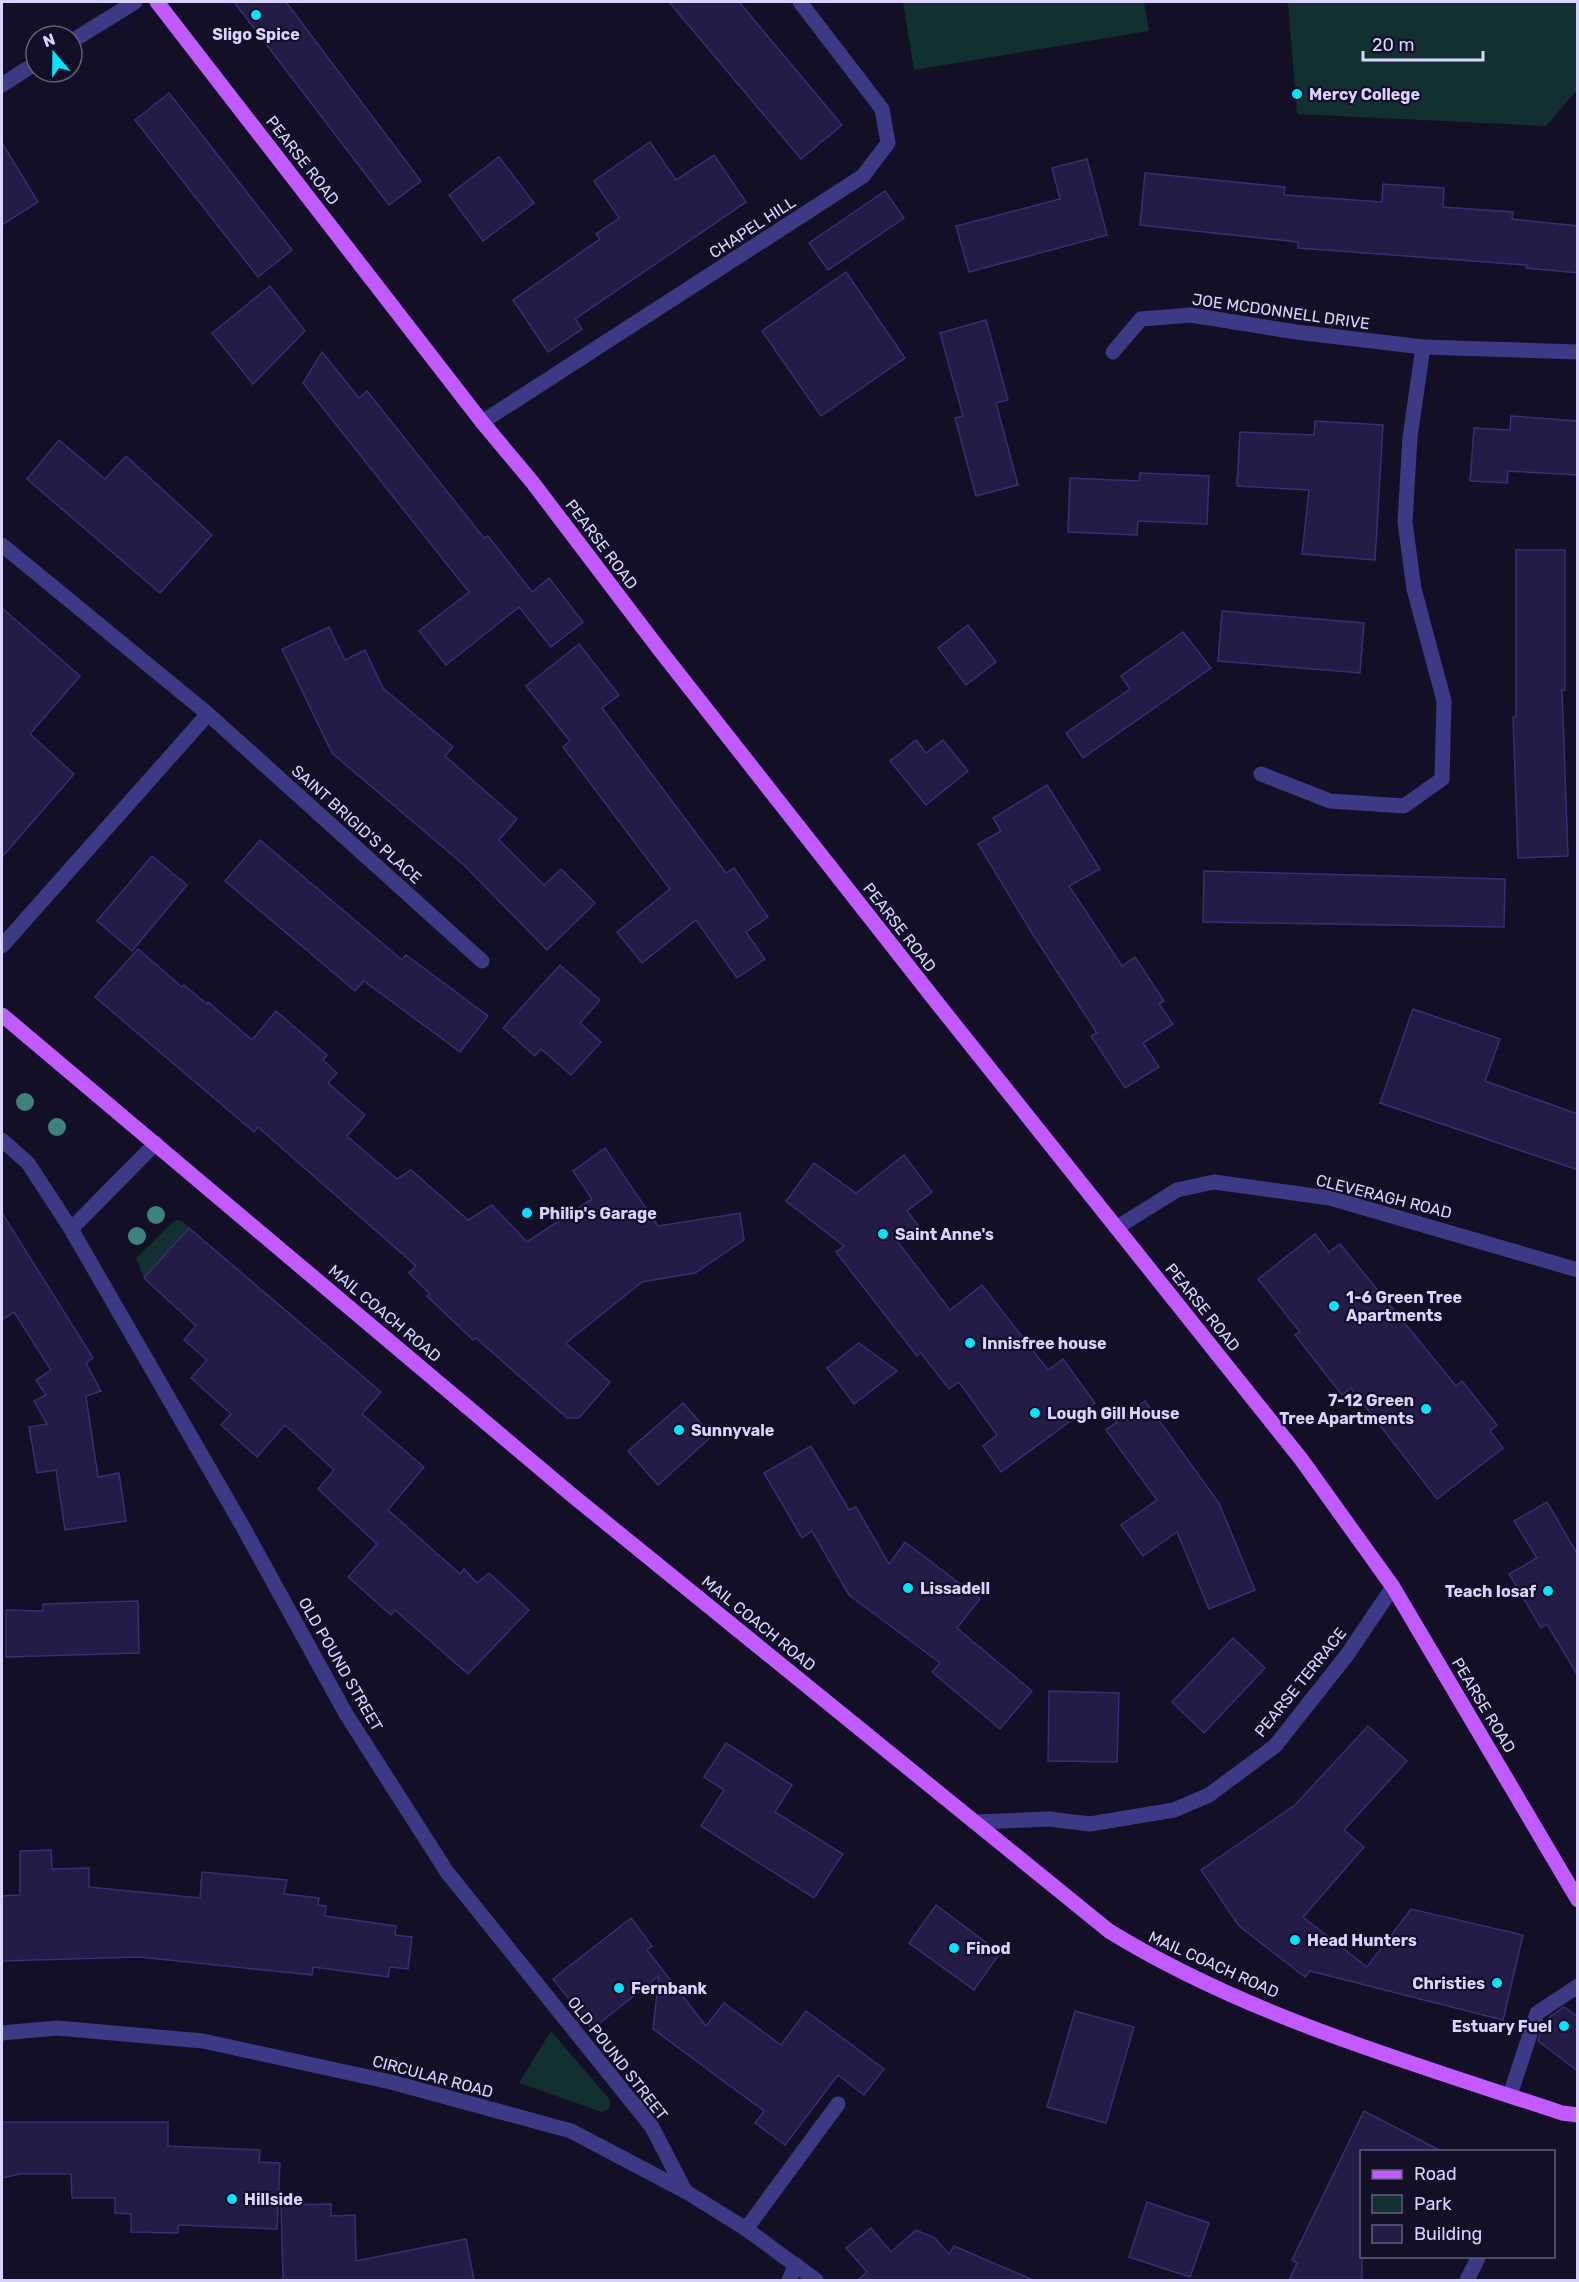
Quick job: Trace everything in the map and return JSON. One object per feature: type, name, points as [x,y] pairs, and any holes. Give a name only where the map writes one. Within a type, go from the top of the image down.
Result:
[{"type":"main road","name":"PEARSE ROAD","points":[[157,2],[482,422],[533,483],[659,649],[1301,1459],[1393,1587],[1578,1900]]},
{"type":"main road","name":"MAIL COACH ROAD","points":[[2,1015],[573,1496],[977,1822],[1108,1931],[1158,1961],[1339,2037],[1562,2113],[1578,2115]]},
{"type":"street","points":[[84,34],[135,2]]},
{"type":"street","name":"CHAPEL HILL","points":[[482,422],[862,176],[882,152],[888,143],[882,109],[800,2]]},
{"type":"street","points":[[2,85],[24,71]]},
{"type":"street","name":"JOE MCDONNELL DRIVE","points":[[1113,352],[1141,319],[1191,315],[1296,332],[1423,347],[1578,352]]},
{"type":"street","points":[[1261,774],[1330,801],[1404,806],[1442,779],[1444,701],[1414,588],[1405,522],[1410,437],[1423,347]]},
{"type":"street","name":"SAINT BRIGID'S PLACE","points":[[2,545],[208,714],[482,961]]},
{"type":"street","points":[[2,946],[208,714]]},
{"type":"street","name":"OLD POUND STREET","points":[[2,1140],[28,1163],[71,1229],[243,1527],[346,1714],[434,1852],[447,1872],[652,2127],[684,2191]]},
{"type":"street","points":[[71,1229],[156,1143]]},
{"type":"street","name":"CLEVERAGH ROAD","points":[[1116,1228],[1177,1190],[1214,1182],[1330,1198],[1578,1270]]},
{"type":"street","name":"PEARSE TERRACE","points":[[977,1822],[1050,1819],[1090,1824],[1174,1810],[1209,1795],[1275,1746],[1347,1655],[1393,1587]]},
{"type":"street","points":[[1510,2096],[1537,2013],[1578,1986]]},
{"type":"street","name":"CIRCULAR ROAD","points":[[2,2033],[57,2028],[203,2041],[391,2082],[571,2131],[684,2191],[746,2229],[816,2280]]},
{"type":"street","points":[[746,2229],[838,2104]]},
{"type":"street","points":[[1467,2280],[1478,2258]]},
{"type":"street","points":[[789,2280],[796,2265]]},
{"type":"green space","points":[[903,2],[1144,2],[1149,31],[914,70]]},
{"type":"green space","points":[[1288,2],[1577,2],[1577,90],[1546,126],[1297,114]]},
{"type":"green space","points":[[175,1220],[182,1221],[189,1228],[144,1278],[136,1258]]},
{"type":"green space","points":[[551,2031],[610,2100],[610,2108],[602,2112],[519,2083]]},
{"type":"building","points":[[234,2],[286,2],[421,181],[389,205]]},
{"type":"building","points":[[669,2],[739,2],[842,125],[801,159]]},
{"type":"building","points":[[169,93],[292,250],[258,277],[135,120]]},
{"type":"building","points":[[650,142],[676,180],[714,155],[746,202],[575,319],[582,329],[548,352],[513,300],[600,239],[596,234],[619,218],[594,181]]},
{"type":"building","points":[[2,143],[38,202],[2,225]]},
{"type":"building","points":[[499,157],[534,203],[483,241],[449,195]]},
{"type":"building","points":[[1087,159],[1107,235],[969,272],[956,226],[1060,199],[1052,168]]},
{"type":"building","points":[[1145,173],[1285,187],[1284,195],[1382,202],[1383,184],[1444,188],[1443,207],[1513,212],[1512,219],[1578,226],[1578,273],[1526,268],[1527,265],[1298,248],[1298,242],[1140,225]]},
{"type":"building","points":[[885,191],[904,218],[828,270],[809,243]]},
{"type":"building","points":[[846,272],[905,358],[821,416],[762,331]]},
{"type":"building","points":[[270,286],[305,331],[253,384],[212,333]]},
{"type":"building","points":[[986,320],[1008,400],[996,403],[1018,485],[976,496],[955,418],[963,416],[940,333]]},
{"type":"building","points":[[322,352],[359,398],[367,391],[484,538],[488,536],[532,592],[549,578],[583,622],[551,647],[519,607],[446,665],[419,631],[469,592],[303,383]]},
{"type":"building","points":[[1511,416],[1578,421],[1578,475],[1508,471],[1507,483],[1470,481],[1474,428],[1510,430]]},
{"type":"building","points":[[1315,421],[1383,425],[1375,560],[1302,554],[1309,490],[1237,486],[1240,432],[1314,435]]},
{"type":"building","points":[[59,440],[105,479],[126,456],[212,535],[160,593],[27,479]]},
{"type":"building","points":[[1140,473],[1209,476],[1207,524],[1138,521],[1137,535],[1068,532],[1070,478],[1139,481]]},
{"type":"building","points":[[1516,550],[1565,550],[1565,690],[1562,690],[1568,856],[1518,858],[1513,717],[1516,717]]},
{"type":"building","points":[[2,608],[80,676],[30,734],[74,774],[2,857]]},
{"type":"building","points":[[1222,611],[1364,623],[1360,673],[1218,661]]},
{"type":"building","points":[[968,625],[996,662],[966,685],[938,648]]},
{"type":"building","points":[[329,627],[345,660],[365,650],[383,688],[453,747],[445,756],[517,819],[499,840],[544,885],[561,869],[595,903],[547,950],[464,865],[332,753],[282,649]]},
{"type":"building","points":[[1183,632],[1211,668],[1083,758],[1066,733],[1130,689],[1121,676]]},
{"type":"building","points":[[579,644],[619,695],[602,708],[726,873],[734,868],[768,917],[746,932],[765,959],[737,978],[696,920],[642,963],[617,932],[670,889],[563,747],[570,741],[526,686]]},
{"type":"building","points":[[916,740],[926,753],[943,740],[968,771],[926,805],[890,761]]},
{"type":"building","points":[[1047,785],[1100,869],[1069,886],[1122,966],[1135,957],[1164,1001],[1159,1004],[1173,1024],[1143,1043],[1159,1067],[1125,1088],[1091,1036],[1097,1033],[978,844],[1001,831],[993,818]]},
{"type":"building","points":[[260,840],[402,960],[406,955],[488,1016],[460,1052],[364,981],[355,991],[225,881]]},
{"type":"building","points":[[152,856],[187,885],[132,951],[97,921]]},
{"type":"building","points":[[1204,871],[1505,879],[1504,927],[1203,922]]},
{"type":"building","points":[[138,949],[182,987],[184,985],[207,1004],[208,1002],[252,1040],[276,1011],[327,1055],[323,1060],[337,1073],[328,1083],[365,1115],[347,1136],[397,1179],[411,1170],[468,1220],[492,1205],[527,1242],[592,1199],[573,1171],[605,1148],[658,1226],[740,1213],[744,1240],[695,1273],[642,1282],[566,1343],[610,1382],[579,1418],[567,1418],[476,1338],[473,1340],[427,1296],[430,1294],[409,1273],[416,1266],[258,1127],[254,1132],[95,997]]},
{"type":"building","points":[[560,965],[600,1000],[580,1023],[601,1042],[571,1075],[541,1049],[535,1056],[503,1028]]},
{"type":"building","points":[[1413,1009],[1500,1039],[1485,1081],[1578,1114],[1578,1170],[1380,1103]]},
{"type":"building","points":[[904,1155],[932,1192],[907,1211],[918,1225],[897,1241],[950,1310],[982,1285],[1048,1370],[1063,1359],[1095,1403],[1001,1472],[983,1446],[997,1435],[959,1382],[949,1389],[921,1353],[917,1356],[836,1252],[844,1246],[786,1201],[814,1163],[856,1193]]},
{"type":"building","points":[[2,1213],[93,1358],[86,1363],[101,1391],[86,1396],[98,1477],[119,1473],[126,1521],[65,1530],[56,1470],[37,1473],[29,1427],[47,1424],[34,1401],[46,1395],[36,1380],[51,1370],[14,1312],[2,1320]]},
{"type":"building","points":[[189,1228],[381,1392],[362,1414],[424,1467],[388,1510],[460,1574],[464,1569],[477,1583],[489,1573],[529,1610],[468,1674],[395,1610],[391,1615],[348,1577],[377,1544],[318,1489],[334,1470],[285,1425],[257,1457],[221,1425],[231,1414],[191,1378],[207,1360],[184,1340],[196,1326],[144,1278]]},
{"type":"building","points":[[1315,1234],[1329,1252],[1340,1244],[1456,1386],[1462,1381],[1497,1425],[1490,1431],[1503,1448],[1437,1499],[1351,1388],[1342,1395],[1295,1335],[1300,1332],[1258,1279]]},
{"type":"building","points":[[859,1343],[897,1371],[854,1404],[827,1368]]},
{"type":"building","points":[[1145,1401],[1219,1503],[1255,1590],[1209,1609],[1177,1532],[1143,1556],[1121,1525],[1157,1500],[1106,1430]]},
{"type":"building","name":"Sunnyvale","points":[[683,1403],[712,1436],[658,1485],[628,1451]]},
{"type":"building","points":[[811,1446],[849,1510],[856,1507],[889,1564],[905,1542],[980,1599],[957,1628],[1032,1691],[1000,1729],[932,1672],[940,1663],[849,1595],[812,1531],[802,1538],[764,1473]]},
{"type":"building","points":[[1547,1502],[1578,1555],[1578,1676],[1547,1624],[1541,1628],[1509,1574],[1537,1558],[1514,1521]]},
{"type":"building","points":[[138,1601],[139,1653],[6,1657],[6,1610],[43,1611],[43,1604]]},
{"type":"building","points":[[1233,1638],[1265,1668],[1204,1733],[1172,1702]]},
{"type":"building","points":[[1049,1691],[1119,1693],[1117,1762],[1048,1761]]},
{"type":"building","points":[[1368,1726],[1407,1761],[1344,1830],[1364,1847],[1303,1917],[1367,1967],[1411,1909],[1523,1935],[1503,2020],[1310,1971],[1305,1977],[1239,1926],[1201,1870],[1295,1805]]},
{"type":"building","points":[[726,1743],[792,1785],[775,1812],[843,1854],[814,1898],[701,1826],[724,1790],[704,1777]]},
{"type":"building","points":[[51,1850],[52,1869],[89,1868],[89,1887],[200,1898],[202,1872],[287,1880],[284,1894],[319,1898],[318,1905],[326,1906],[325,1916],[396,1926],[395,1935],[412,1937],[408,1969],[390,1967],[388,1977],[313,1967],[312,1975],[140,1957],[2,1961],[2,1896],[20,1895],[20,1851]]},
{"type":"building","name":"Finod","points":[[936,1905],[1000,1953],[974,1990],[909,1943]]},
{"type":"building","points":[[631,1918],[652,1946],[647,1950],[706,2026],[724,2003],[781,2045],[806,2011],[884,2069],[864,2095],[838,2075],[785,2145],[755,2123],[764,2111],[653,2029],[659,1976],[592,2029],[553,1979]]},
{"type":"building","points":[[1564,2007],[1578,2017],[1578,2071],[1538,2041],[1543,2025]]},
{"type":"building","points":[[1075,2011],[1134,2027],[1106,2123],[1047,2107]]},
{"type":"building","points":[[1364,2111],[1439,2150],[1360,2150],[1362,2280],[1289,2280],[1297,2263],[1292,2260]]},
{"type":"building","points":[[2,2122],[168,2122],[168,2146],[260,2150],[259,2162],[280,2163],[277,2229],[178,2225],[178,2233],[131,2232],[131,2214],[115,2213],[115,2198],[72,2198],[71,2174],[20,2174],[2,2178]]},
{"type":"building","points":[[1147,2202],[1209,2223],[1190,2277],[1129,2257]]},
{"type":"building","points":[[331,2204],[331,2216],[355,2215],[356,2261],[466,2239],[474,2280],[283,2280],[281,2205]]},
{"type":"building","points":[[871,2228],[891,2252],[916,2230],[935,2238],[949,2254],[954,2246],[1033,2280],[858,2280],[867,2272],[846,2248]]},
{"type":"place","name":"Sligo Spice","points":[[256,15]]},
{"type":"place","name":"Mercy College","points":[[1297,94]]},
{"type":"place","name":"Philip's Garage","points":[[527,1213]]},
{"type":"place","name":"Saint Anne's","points":[[883,1234]]},
{"type":"place","name":"1-6 Green Tree Apartments","points":[[1334,1306]]},
{"type":"place","name":"Innisfree house","points":[[970,1343]]},
{"type":"place","name":"7-12 Green Tree Apartments","points":[[1426,1409]]},
{"type":"place","name":"Lough Gill House","points":[[1035,1413]]},
{"type":"place","name":"Sunnyvale","points":[[679,1430]]},
{"type":"place","name":"Lissadell","points":[[908,1588]]},
{"type":"place","name":"Teach Iosaf","points":[[1548,1591]]},
{"type":"place","name":"Head Hunters","points":[[1295,1940]]},
{"type":"place","name":"Finod","points":[[954,1948]]},
{"type":"place","name":"Christies","points":[[1497,1983]]},
{"type":"place","name":"Fernbank","points":[[619,1988]]},
{"type":"place","name":"Estuary Fuel","points":[[1564,2026]]},
{"type":"place","name":"Hillside","points":[[232,2199]]}]
